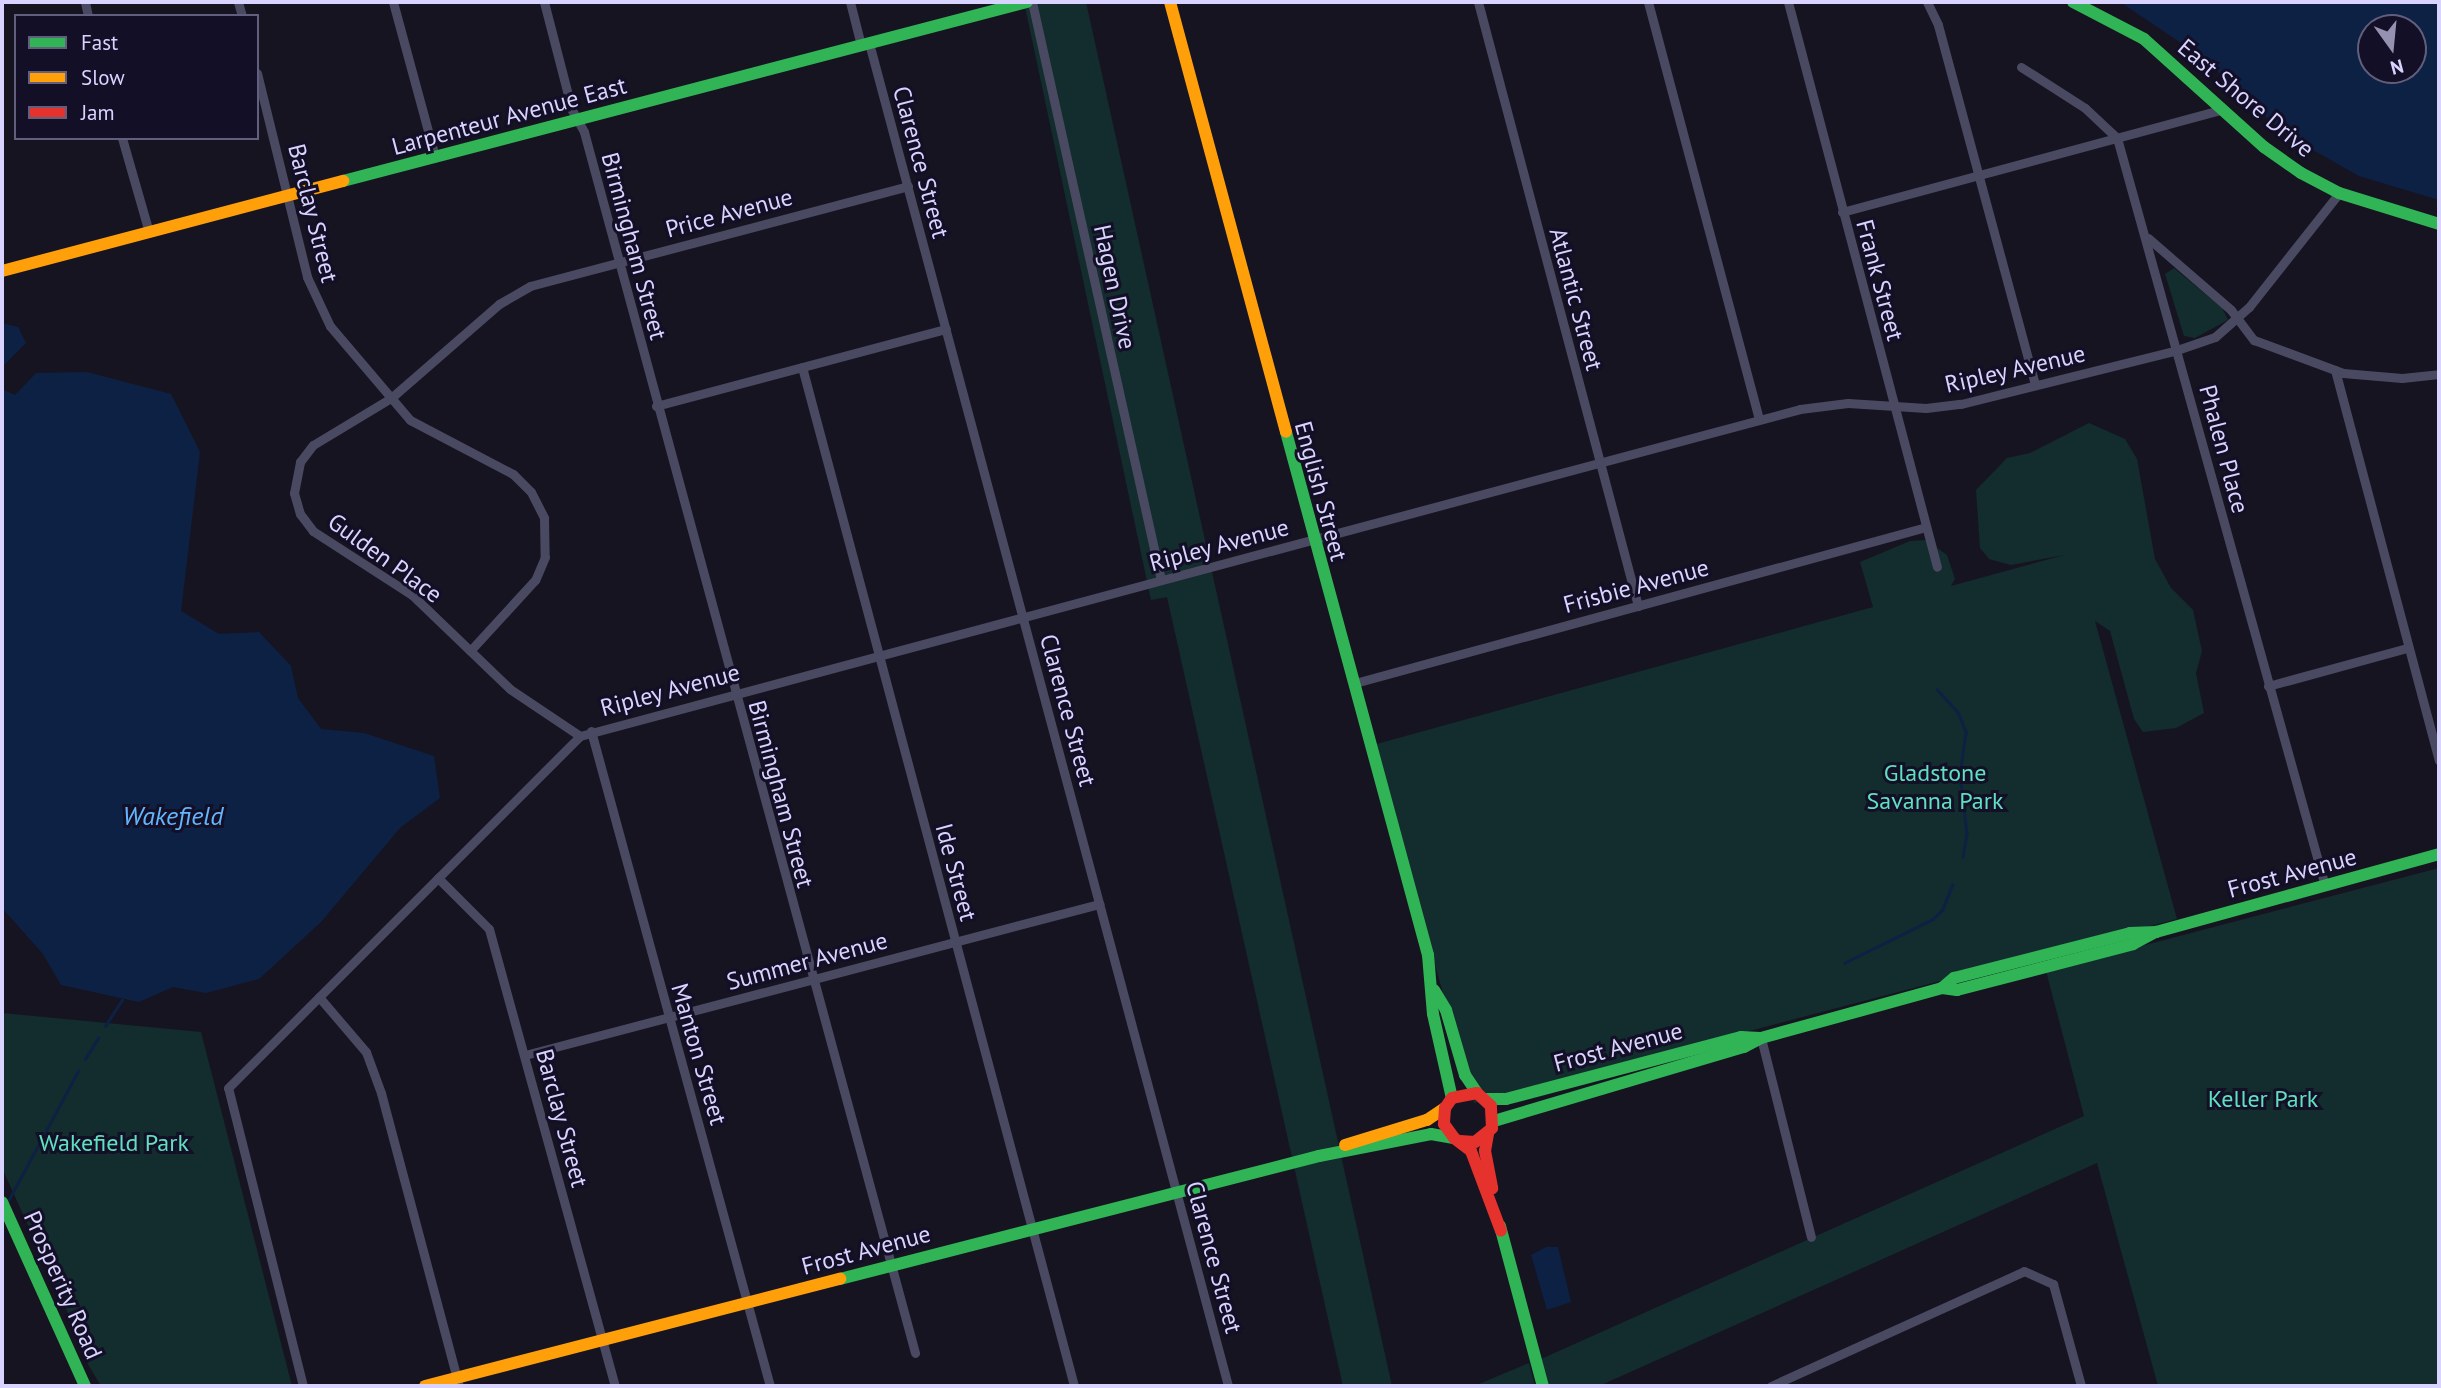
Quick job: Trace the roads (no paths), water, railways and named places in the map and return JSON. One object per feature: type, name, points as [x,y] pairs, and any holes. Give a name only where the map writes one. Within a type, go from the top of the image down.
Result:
[{"type":"street","points":[[393,2],[435,158]]},
{"type":"street","name":"Birmingham Street","points":[[544,2],[915,1353]]},
{"type":"street","name":"Clarence Street","points":[[850,2],[908,186],[1228,1386]]},
{"type":"street","name":"Larpenteur Avenue East","points":[[2,271],[865,44],[998,5],[1030,2]]},
{"type":"street","name":"Hagen Drive","points":[[1030,2],[1161,580]]},
{"type":"street","name":"English Street","points":[[1170,2],[1312,541],[1355,683],[1434,990],[1446,1010],[1465,1075],[1482,1096]]},
{"type":"street","name":"Atlantic Street","points":[[1478,2],[1638,606]]},
{"type":"street","points":[[1648,2],[1759,420]]},
{"type":"street","name":"Frank Street","points":[[1788,2],[1937,567]]},
{"type":"street","points":[[1927,2],[1938,25],[2035,385]]},
{"type":"street","name":"East Shore Drive","points":[[2073,2],[2144,39],[2264,147],[2339,193],[2439,224]]},
{"type":"street","points":[[2021,67],[2084,108],[2117,138]]},
{"type":"street","name":"Barclay Street","points":[[259,81],[286,196],[321,310],[410,420],[513,474],[531,492],[544,518],[546,550],[535,580],[470,651]]},
{"type":"street","points":[[1842,212],[2224,109]]},
{"type":"street","name":"Phalen Place","points":[[2117,138],[2325,886]]},
{"type":"street","points":[[123,140],[149,232]]},
{"type":"street","name":"Price Avenue","points":[[391,398],[514,294],[617,262],[908,186]]},
{"type":"street","name":"Ripley Avenue","points":[[303,1386],[226,1094],[580,736],[734,692],[1312,541],[1759,420],[1848,404],[1894,407],[1961,404],[2177,350],[2215,337],[2237,319],[2339,193]]},
{"type":"street","points":[[2146,237],[2237,319],[2254,340],[2335,370],[2402,378],[2439,374]]},
{"type":"street","points":[[656,405],[946,329]]},
{"type":"street","name":"Ide Street","points":[[802,367],[1074,1386]]},
{"type":"street","points":[[2335,370],[2439,760]]},
{"type":"street","name":"Gulden Place","points":[[391,398],[306,453],[294,483],[296,504],[313,531],[412,595],[510,689],[580,736]]},
{"type":"street","name":"Frisbie Avenue","points":[[1355,683],[1926,527]]},
{"type":"street","points":[[2268,686],[2407,648]]},
{"type":"street","name":"Manton Street","points":[[591,732],[770,1386]]},
{"type":"street","name":"Frost Avenue","points":[[1491,1128],[1507,1114],[1744,1047],[1761,1038],[1942,988],[1957,990],[2133,944],[2156,932],[2439,855]]},
{"type":"street","name":"Barclay Street","points":[[438,878],[489,929],[615,1386]]},
{"type":"street","name":"Summer Avenue","points":[[525,1055],[1099,904]]},
{"type":"street","name":"English Street","points":[[1434,990],[1433,1014],[1449,1103]]},
{"type":"street","points":[[319,997],[366,1052],[377,1083],[458,1382]]},
{"type":"street","name":"Frost Avenue","points":[[1482,1096],[1506,1099],[1741,1037],[1761,1038]]},
{"type":"street","points":[[1761,1038],[1811,1237]]},
{"type":"street","points":[[1501,1231],[1475,1157],[1444,1124],[1449,1103],[1482,1096],[1491,1128],[1485,1151],[1501,1231],[1543,1386]]},
{"type":"street","name":"Frost Avenue","points":[[1319,1156],[1427,1120],[1449,1103]]},
{"type":"street","points":[[1457,1140],[1475,1142],[1491,1128]]},
{"type":"street","name":"Frost Avenue","points":[[425,1386],[458,1382],[748,1302],[1319,1156],[1432,1133],[1457,1140]]},
{"type":"street","name":"Prosperity Road","points":[[2,1202],[85,1386]]},
{"type":"street","points":[[1771,1386],[2024,1271],[2053,1284],[2081,1386]]},
{"type":"water","points":[[2120,2],[2439,2],[2439,200],[2359,176],[2283,133],[2202,57]]},
{"type":"water","points":[[2,323],[18,327],[26,343],[2,367]]},
{"type":"water","name":"Wakefield","points":[[87,372],[171,394],[200,452],[181,611],[219,634],[259,632],[291,666],[298,698],[321,729],[364,733],[434,756],[440,798],[400,828],[321,922],[259,979],[206,993],[173,987],[139,1002],[61,985],[43,954],[2,908],[2,389],[15,395],[36,373]]},
{"type":"water","points":[[1546,1247],[1558,1247],[1571,1302],[1547,1310],[1531,1255]]},
{"type":"waterway","points":[[1937,689],[1958,712],[1966,732],[1960,775],[1967,834],[1963,857]]},
{"type":"waterway","points":[[1844,963],[1933,919],[1942,910],[1952,885]]},
{"type":"waterway","points":[[105,1026],[122,1000]]},
{"type":"waterway","points":[[85,1059],[98,1038]]},
{"type":"waterway","points":[[7,1203],[78,1071]]},
{"type":"park label","name":"Gladstone Savanna Park","points":[[1935,787]]},
{"type":"park label","name":"Keller Park","points":[[2263,1099]]},
{"type":"park label","name":"Wakefield Park","points":[[114,1143]]}]
